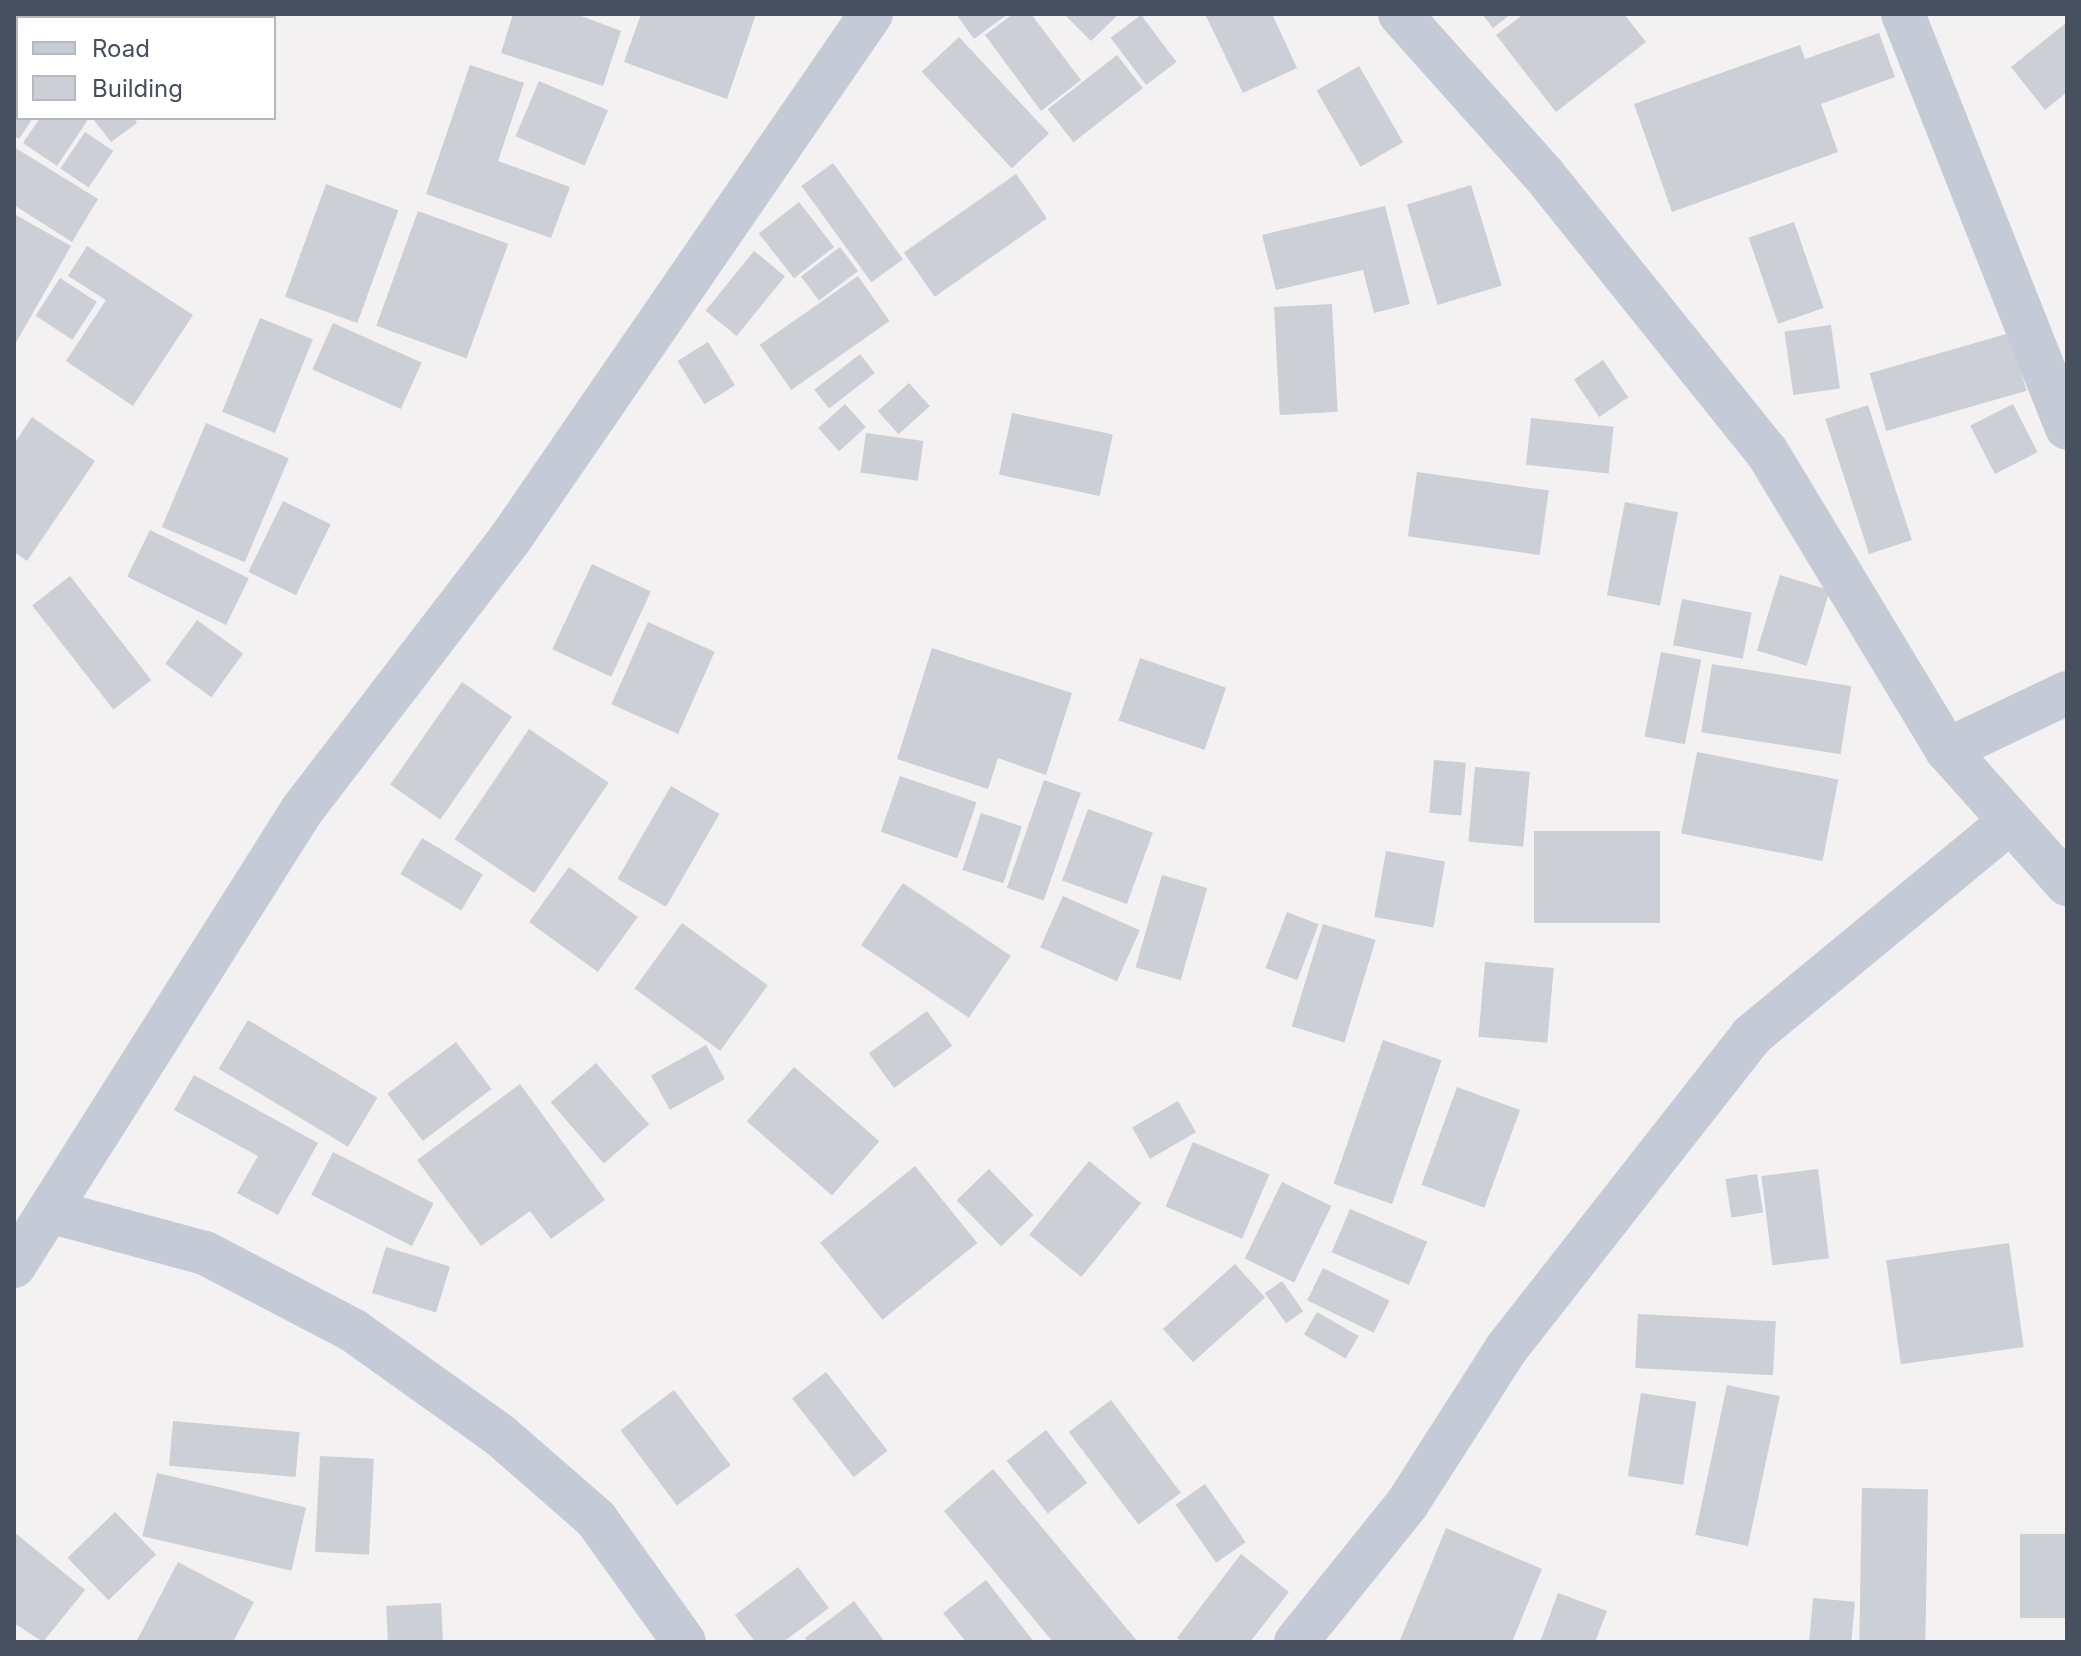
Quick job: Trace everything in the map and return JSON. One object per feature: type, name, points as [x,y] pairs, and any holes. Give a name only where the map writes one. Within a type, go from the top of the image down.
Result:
[{"type":"street","points":[[14,1266],[302,810],[510,539],[871,14]]},
{"type":"street","points":[[1400,14],[1544,175],[1767,452],[1947,750],[2067,884]]},
{"type":"street","points":[[1903,14],[2067,428]]},
{"type":"street","points":[[1947,750],[2067,693]]},
{"type":"street","points":[[1296,1642],[1407,1504],[1506,1349],[1751,1036],[2011,821]]},
{"type":"street","points":[[49,1211],[205,1253],[354,1331],[501,1436],[596,1519],[684,1642]]},
{"type":"building","points":[[513,14],[576,14],[621,31],[603,86],[501,53]]},
{"type":"building","points":[[641,14],[756,14],[727,99],[624,62]]},
{"type":"building","points":[[956,14],[1003,14],[1005,16],[974,39]]},
{"type":"building","points":[[1013,14],[1031,14],[1081,80],[1041,111],[985,35]]},
{"type":"building","points":[[1064,14],[1119,14],[1091,41]]},
{"type":"building","points":[[1205,14],[1272,14],[1297,68],[1243,93]]},
{"type":"building","points":[[1482,14],[1511,14],[1493,28]]},
{"type":"building","points":[[1524,14],[1624,14],[1646,42],[1556,112],[1496,35]]},
{"type":"building","points":[[1141,15],[1177,62],[1146,85],[1111,38]]},
{"type":"building","points":[[2067,22],[2067,92],[2045,110],[2011,67]]},
{"type":"building","points":[[1879,33],[1895,77],[1821,104],[1838,152],[1672,212],[1634,104],[1800,45],[1805,59]]},
{"type":"building","points":[[959,37],[1049,134],[1012,168],[922,72]]},
{"type":"building","points":[[1117,55],[1143,88],[1074,142],[1048,109]]},
{"type":"building","points":[[470,65],[524,83],[498,161],[570,187],[551,238],[426,194]]},
{"type":"building","points":[[1359,66],[1403,142],[1361,167],[1317,90]]},
{"type":"building","points":[[539,81],[608,110],[585,166],[516,136]]},
{"type":"building","points":[[16,105],[16,120],[32,120],[19,139],[14,136]]},
{"type":"building","points":[[39,120],[88,120],[57,166],[23,143]]},
{"type":"building","points":[[94,120],[135,120],[137,123],[111,142]]},
{"type":"building","points":[[85,132],[113,151],[89,187],[60,168]]},
{"type":"building","points":[[14,147],[98,199],[72,242],[14,205]]},
{"type":"building","points":[[833,163],[903,259],[871,282],[801,186]]},
{"type":"building","points":[[1016,174],[1047,218],[935,297],[904,253]]},
{"type":"building","points":[[326,184],[398,210],[357,323],[285,297]]},
{"type":"building","points":[[1471,185],[1502,285],[1438,305],[1407,205]]},
{"type":"building","points":[[799,202],[834,247],[794,278],[759,233]]},
{"type":"building","points":[[1385,206],[1410,304],[1374,313],[1363,270],[1276,290],[1262,235]]},
{"type":"building","points":[[418,211],[508,244],[466,358],[376,326]]},
{"type":"building","points":[[14,214],[71,246],[14,346]]},
{"type":"building","points":[[1794,222],[1824,308],[1778,324],[1749,238]]},
{"type":"building","points":[[87,246],[193,315],[133,406],[66,361],[106,300],[68,276]]},
{"type":"building","points":[[840,247],[858,271],[819,300],[801,276]]},
{"type":"building","points":[[754,251],[785,276],[737,336],[706,311]]},
{"type":"building","points":[[858,276],[890,321],[791,390],[760,345]]},
{"type":"building","points":[[60,278],[97,302],[72,340],[35,316]]},
{"type":"building","points":[[1332,304],[1338,412],[1280,415],[1274,307]]},
{"type":"building","points":[[260,318],[313,339],[275,433],[222,412]]},
{"type":"building","points":[[333,323],[422,362],[401,409],[312,370]]},
{"type":"building","points":[[1831,325],[1840,388],[1793,395],[1784,332]]},
{"type":"building","points":[[2010,333],[2027,391],[1886,431],[1870,373]]},
{"type":"building","points":[[708,342],[735,385],[704,404],[677,361]]},
{"type":"building","points":[[860,354],[875,373],[829,409],[814,390]]},
{"type":"building","points":[[1603,360],[1628,397],[1599,417],[1574,380]]},
{"type":"building","points":[[909,383],[930,406],[899,434],[878,411]]},
{"type":"building","points":[[845,404],[866,427],[839,451],[818,428]]},
{"type":"building","points":[[2013,404],[2038,452],[1995,474],[1970,426]]},
{"type":"building","points":[[1868,405],[1912,540],[1869,554],[1825,419]]},
{"type":"building","points":[[1012,413],[1113,434],[1100,496],[999,475]]},
{"type":"building","points":[[32,417],[95,461],[27,561],[14,552],[14,444]]},
{"type":"building","points":[[1531,418],[1614,427],[1609,473],[1526,465]]},
{"type":"building","points":[[206,423],[289,458],[245,562],[162,527]]},
{"type":"building","points":[[866,433],[923,441],[918,481],[860,473]]},
{"type":"building","points":[[1417,472],[1549,491],[1540,555],[1408,536]]},
{"type":"building","points":[[283,501],[331,524],[296,595],[248,572]]},
{"type":"building","points":[[1625,502],[1678,512],[1660,606],[1607,595]]},
{"type":"building","points":[[150,530],[249,578],[226,625],[127,577]]},
{"type":"building","points":[[592,564],[651,591],[611,677],[552,649]]},
{"type":"building","points":[[1780,575],[1830,590],[1807,666],[1757,651]]},
{"type":"building","points":[[70,576],[151,680],[113,710],[32,606]]},
{"type":"building","points":[[1682,599],[1752,613],[1743,659],[1673,645]]},
{"type":"building","points":[[197,620],[243,654],[211,697],[165,664]]},
{"type":"building","points":[[648,622],[715,652],[678,734],[611,704]]},
{"type":"building","points":[[932,648],[1072,693],[1046,775],[998,758],[988,789],[897,759]]},
{"type":"building","points":[[1661,652],[1701,660],[1685,744],[1645,736]]},
{"type":"building","points":[[1140,658],[1226,688],[1205,750],[1119,720]]},
{"type":"building","points":[[1712,664],[1851,686],[1840,754],[1701,732]]},
{"type":"building","points":[[462,682],[512,717],[440,819],[390,784]]},
{"type":"building","points":[[529,729],[609,783],[534,893],[455,839]]},
{"type":"building","points":[[1697,752],[1838,779],[1823,861],[1681,833]]},
{"type":"building","points":[[1434,760],[1466,763],[1461,816],[1429,813]]},
{"type":"building","points":[[1475,767],[1530,772],[1523,847],[1468,842]]},
{"type":"building","points":[[900,776],[977,802],[957,858],[881,832]]},
{"type":"building","points":[[1044,780],[1081,793],[1044,900],[1007,888]]},
{"type":"building","points":[[671,786],[719,814],[666,907],[618,879]]},
{"type":"building","points":[[1088,809],[1153,833],[1127,904],[1062,880]]},
{"type":"building","points":[[981,813],[1022,826],[1003,883],[962,870]]},
{"type":"building","points":[[1534,831],[1660,831],[1660,923],[1534,923]]},
{"type":"building","points":[[422,838],[483,875],[461,911],[400,874]]},
{"type":"building","points":[[1386,851],[1445,861],[1433,927],[1374,917]]},
{"type":"building","points":[[569,867],[638,917],[598,972],[529,922]]},
{"type":"building","points":[[1162,875],[1207,888],[1181,980],[1136,967]]},
{"type":"building","points":[[903,883],[1011,956],[969,1018],[861,945]]},
{"type":"building","points":[[1063,896],[1140,930],[1117,981],[1040,947]]},
{"type":"building","points":[[1287,912],[1319,924],[1297,980],[1265,968]]},
{"type":"building","points":[[682,923],[768,985],[720,1051],[634,989]]},
{"type":"building","points":[[1323,924],[1376,940],[1344,1042],[1292,1026]]},
{"type":"building","points":[[1485,962],[1554,968],[1547,1043],[1478,1037]]},
{"type":"building","points":[[927,1011],[952,1046],[894,1088],[869,1053]]},
{"type":"building","points":[[248,1020],[377,1098],[348,1147],[219,1069]]},
{"type":"building","points":[[1383,1040],[1442,1060],[1392,1204],[1334,1184]]},
{"type":"building","points":[[456,1042],[492,1089],[423,1141],[387,1094]]},
{"type":"building","points":[[706,1045],[725,1079],[670,1110],[651,1076]]},
{"type":"building","points":[[596,1063],[649,1124],[604,1163],[551,1102]]},
{"type":"building","points":[[794,1067],[879,1141],[832,1195],[747,1121]]},
{"type":"building","points":[[194,1075],[318,1143],[278,1215],[237,1193],[258,1156],[174,1110]]},
{"type":"building","points":[[520,1084],[605,1200],[551,1239],[530,1211],[481,1246],[417,1160]]},
{"type":"building","points":[[1457,1087],[1520,1110],[1484,1208],[1421,1185]]},
{"type":"building","points":[[1178,1101],[1196,1132],[1150,1159],[1132,1128]]},
{"type":"building","points":[[1193,1142],[1269,1174],[1242,1239],[1166,1206]]},
{"type":"building","points":[[333,1152],[434,1203],[412,1246],[311,1195]]},
{"type":"building","points":[[1089,1161],[1141,1203],[1081,1277],[1029,1235]]},
{"type":"building","points":[[915,1166],[977,1243],[882,1320],[820,1243]]},
{"type":"building","points":[[989,1169],[1033,1215],[1001,1246],[957,1200]]},
{"type":"building","points":[[1818,1169],[1829,1258],[1772,1265],[1761,1176]]},
{"type":"building","points":[[1757,1174],[1763,1213],[1731,1218],[1725,1179]]},
{"type":"building","points":[[1282,1182],[1331,1206],[1294,1283],[1245,1258]]},
{"type":"building","points":[[1350,1209],[1427,1242],[1409,1285],[1332,1252]]},
{"type":"building","points":[[2009,1243],[2024,1347],[1901,1364],[1886,1260]]},
{"type":"building","points":[[386,1247],[450,1267],[436,1312],[372,1293]]},
{"type":"building","points":[[1235,1264],[1265,1297],[1193,1362],[1163,1329]]},
{"type":"building","points":[[1323,1268],[1390,1300],[1374,1333],[1307,1300]]},
{"type":"building","points":[[1282,1281],[1303,1311],[1286,1323],[1265,1293]]},
{"type":"building","points":[[1317,1312],[1359,1336],[1346,1359],[1304,1335]]},
{"type":"building","points":[[1638,1314],[1776,1321],[1773,1375],[1635,1368]]},
{"type":"building","points":[[826,1372],[888,1451],[854,1477],[792,1398]]},
{"type":"building","points":[[1727,1385],[1780,1396],[1748,1546],[1695,1535]]},
{"type":"building","points":[[674,1390],[731,1465],[677,1505],[620,1430]]},
{"type":"building","points":[[1641,1393],[1696,1402],[1683,1485],[1628,1476]]},
{"type":"building","points":[[1111,1400],[1181,1493],[1138,1525],[1069,1432]]},
{"type":"building","points":[[173,1421],[300,1432],[296,1477],[169,1466]]},
{"type":"building","points":[[1046,1430],[1087,1483],[1048,1514],[1007,1461]]},
{"type":"building","points":[[320,1456],[374,1459],[369,1555],[315,1552]]},
{"type":"building","points":[[993,1469],[1138,1642],[1053,1642],[944,1511]]},
{"type":"building","points":[[157,1473],[306,1507],[291,1571],[142,1536]]},
{"type":"building","points":[[1205,1484],[1246,1542],[1216,1563],[1176,1505]]},
{"type":"building","points":[[1862,1488],[1928,1489],[1925,1642],[1859,1642]]},
{"type":"building","points":[[115,1512],[156,1554],[109,1600],[68,1558]]},
{"type":"building","points":[[1446,1528],[1542,1569],[1512,1642],[1400,1640]]},
{"type":"building","points":[[14,1532],[85,1590],[43,1642],[14,1623]]},
{"type":"building","points":[[2020,1534],[2067,1534],[2067,1618],[2020,1618]]},
{"type":"building","points":[[1241,1554],[1289,1592],[1250,1642],[1182,1642],[1177,1638]]},
{"type":"building","points":[[178,1562],[254,1602],[233,1642],[136,1642]]},
{"type":"building","points":[[798,1567],[829,1608],[783,1642],[755,1642],[735,1615]]},
{"type":"building","points":[[986,1580],[1034,1642],[966,1642],[943,1613]]},
{"type":"building","points":[[1558,1593],[1607,1611],[1595,1642],[1540,1642]]},
{"type":"building","points":[[1813,1598],[1855,1602],[1851,1642],[1809,1642]]},
{"type":"building","points":[[854,1601],[885,1642],[808,1642],[805,1638]]},
{"type":"building","points":[[441,1603],[443,1642],[388,1642],[386,1606]]}]
